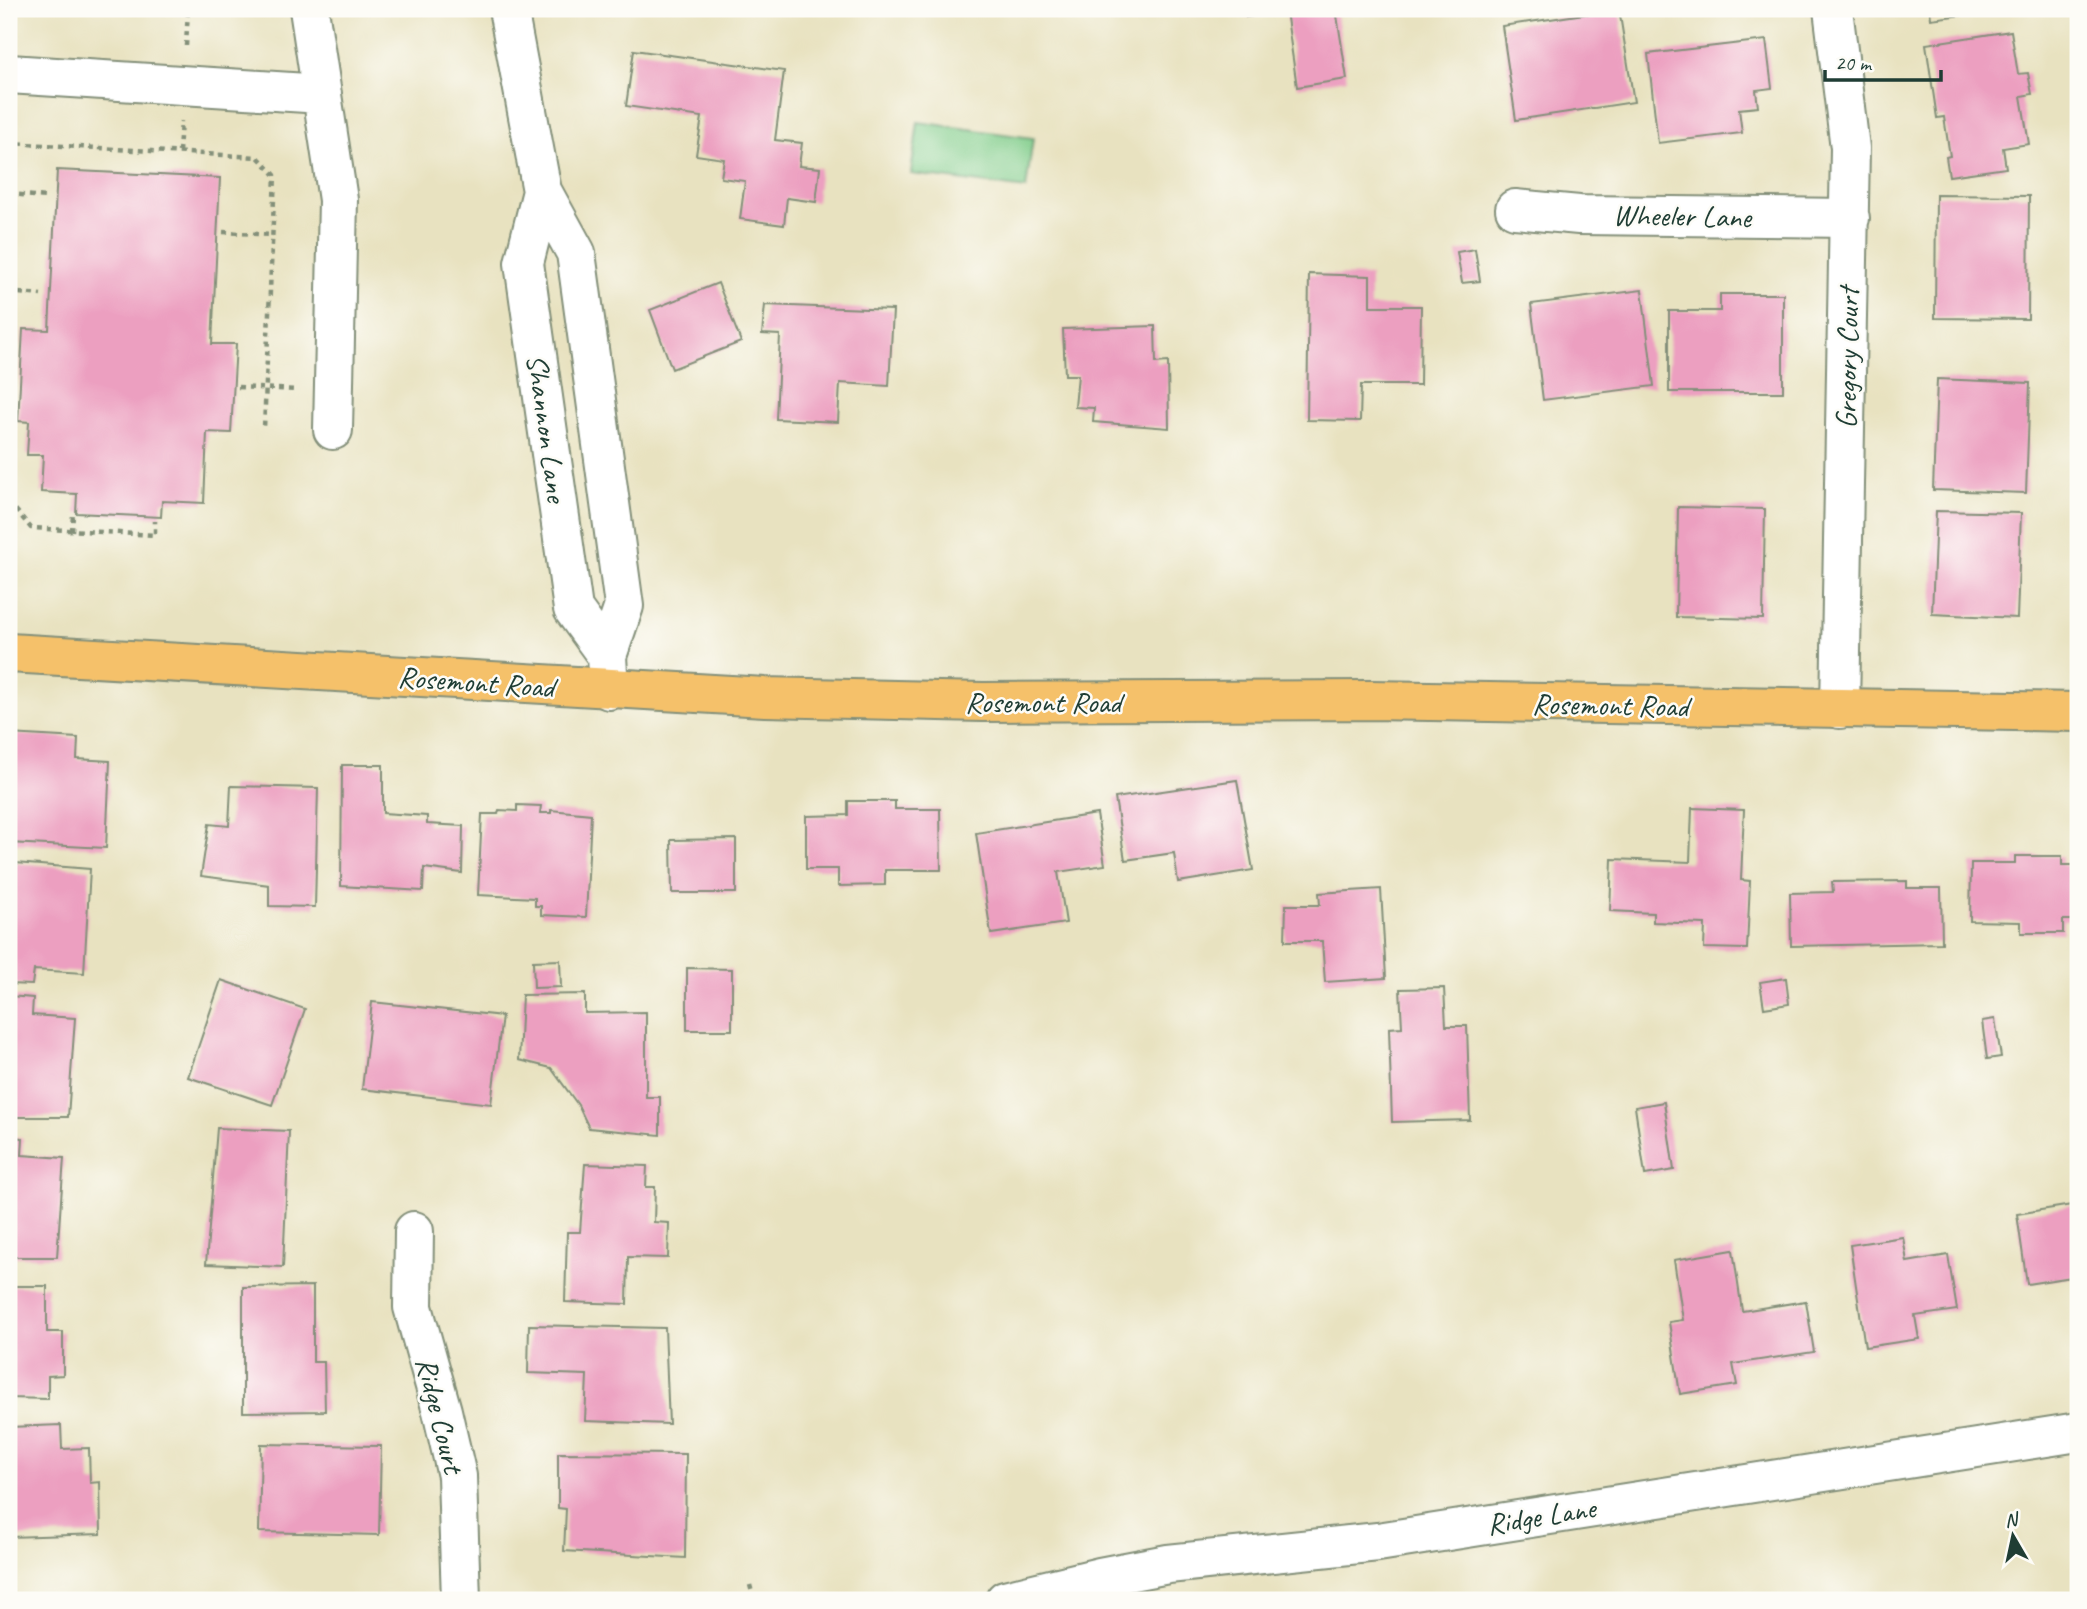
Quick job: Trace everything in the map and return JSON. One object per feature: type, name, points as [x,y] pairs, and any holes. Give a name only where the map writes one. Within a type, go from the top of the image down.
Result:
[{"type":"main road","name":"Rosemont Road","points":[[9,653],[608,673],[765,697],[948,702],[1370,700],[2078,712]]},
{"type":"street","points":[[309,9],[338,200],[333,430]]},
{"type":"street","name":"Shannon Lane","points":[[508,9],[542,191],[576,253],[624,606],[608,673]]},
{"type":"street","name":"Gregory Court","points":[[1833,9],[1850,148],[1840,709]]},
{"type":"street","points":[[9,74],[322,94]]},
{"type":"street","name":"Shannon Lane","points":[[542,191],[524,263],[573,609],[608,673]]},
{"type":"street","name":"Wheeler Lane","points":[[1515,209],[1579,215],[1850,218]]},
{"type":"street","name":"Ridge Court","points":[[414,1231],[413,1307],[442,1410],[457,1476],[461,1600]]},
{"type":"street","name":"Ridge Lane","points":[[1005,1600],[1168,1564],[1378,1542],[2078,1432]]},
{"type":"path","points":[[178,152],[181,116]]},
{"type":"path","points":[[9,143],[258,157],[275,175],[264,428]]},
{"type":"path","points":[[9,194],[47,197]]},
{"type":"path","points":[[223,232],[273,235]]},
{"type":"path","points":[[9,292],[41,295]]},
{"type":"path","points":[[238,387],[301,391]]},
{"type":"path","points":[[9,502],[31,528],[155,535],[156,521]]},
{"type":"path","points":[[72,531],[74,514]]},
{"type":"path","points":[[750,1585],[754,1600]]},
{"type":"green space","points":[[918,122],[1033,138],[1026,189],[911,174]]},
{"type":"building","points":[[1245,9],[1336,9],[1347,79],[1297,87],[1286,11],[1246,17]]},
{"type":"building","points":[[1619,9],[1634,102],[1516,120],[1502,26]]},
{"type":"building","points":[[1930,9],[2003,9],[2003,10],[1931,19]]},
{"type":"building","points":[[2011,31],[2018,74],[2028,73],[2032,94],[2021,96],[2029,144],[2003,148],[2006,168],[1949,176],[1946,157],[1950,156],[1944,117],[1937,118],[1926,44]]},
{"type":"building","points":[[1766,40],[1772,88],[1756,90],[1758,107],[1739,109],[1742,133],[1658,143],[1648,54]]},
{"type":"building","points":[[634,50],[784,71],[775,140],[802,143],[799,166],[820,168],[816,202],[787,198],[784,225],[740,219],[745,181],[721,178],[724,159],[696,155],[702,117],[626,106]]},
{"type":"building","points":[[57,170],[220,178],[212,344],[236,344],[231,433],[207,432],[204,503],[162,501],[161,517],[76,513],[77,494],[41,492],[43,455],[27,455],[29,422],[18,421],[23,329],[49,330]]},
{"type":"building","points":[[1936,195],[2029,196],[2028,319],[1935,318]]},
{"type":"building","points":[[1475,249],[1480,281],[1462,283],[1457,252]]},
{"type":"building","points":[[1309,274],[1370,276],[1370,306],[1421,306],[1420,385],[1361,385],[1360,421],[1307,420]]},
{"type":"building","points":[[718,283],[741,342],[672,369],[650,310]]},
{"type":"building","points":[[1642,290],[1654,386],[1543,400],[1531,304]]},
{"type":"building","points":[[1720,294],[1783,294],[1783,392],[1669,392],[1669,311],[1720,311]]},
{"type":"building","points":[[765,305],[893,310],[889,386],[840,383],[838,422],[776,419],[780,335],[762,334]]},
{"type":"building","points":[[1155,326],[1156,363],[1168,362],[1169,428],[1093,422],[1094,408],[1075,407],[1078,375],[1065,375],[1063,329]]},
{"type":"building","points":[[1937,379],[2030,383],[2026,493],[1933,490]]},
{"type":"building","points":[[1678,507],[1765,509],[1763,619],[1676,617]]},
{"type":"building","points":[[1936,511],[2021,513],[2017,618],[1932,614]]},
{"type":"building","points":[[9,734],[78,738],[77,759],[110,761],[106,848],[9,843]]},
{"type":"building","points":[[342,765],[383,765],[383,813],[427,816],[427,824],[463,826],[462,873],[424,868],[423,891],[341,886]]},
{"type":"building","points":[[1237,780],[1253,870],[1178,882],[1174,853],[1125,860],[1115,798]]},
{"type":"building","points":[[231,786],[318,788],[315,907],[269,906],[269,885],[201,876],[209,824],[229,826]]},
{"type":"building","points":[[848,801],[895,801],[895,809],[940,809],[941,870],[885,870],[885,885],[838,886],[838,869],[806,869],[806,816],[848,815]]},
{"type":"building","points":[[517,805],[541,806],[540,813],[551,813],[551,810],[591,814],[586,917],[541,915],[541,906],[535,906],[535,898],[478,895],[482,814],[498,814],[499,810],[517,811]]},
{"type":"building","points":[[1692,808],[1744,810],[1741,880],[1750,881],[1747,949],[1704,948],[1705,924],[1653,922],[1653,913],[1610,911],[1612,859],[1690,862]]},
{"type":"building","points":[[1097,814],[1105,865],[1058,872],[1066,923],[991,934],[976,833]]},
{"type":"building","points":[[736,839],[736,893],[672,893],[671,840]]},
{"type":"building","points":[[2015,856],[2062,856],[2062,865],[2078,865],[2078,920],[2063,920],[2063,933],[2021,933],[2021,922],[1970,921],[1971,863],[2015,863]]},
{"type":"building","points":[[15,863],[90,869],[84,973],[34,970],[32,985],[9,984],[9,929],[12,930]]},
{"type":"building","points":[[1907,881],[1907,888],[1941,888],[1942,943],[1791,946],[1790,893],[1833,892],[1832,882]]},
{"type":"building","points":[[1381,889],[1386,978],[1325,982],[1322,941],[1285,941],[1286,905],[1320,905],[1319,893]]},
{"type":"building","points":[[560,960],[561,987],[534,988],[533,961]]},
{"type":"building","points":[[687,968],[732,969],[732,1030],[687,1030]]},
{"type":"building","points":[[1786,978],[1789,1004],[1764,1008],[1760,982]]},
{"type":"building","points":[[221,980],[305,1009],[272,1105],[188,1077]]},
{"type":"building","points":[[1444,988],[1446,1026],[1467,1026],[1470,1120],[1392,1122],[1389,1028],[1402,1027],[1400,989]]},
{"type":"building","points":[[585,994],[585,1013],[646,1012],[646,1097],[660,1097],[660,1135],[589,1128],[578,1105],[551,1068],[519,1060],[522,995]]},
{"type":"building","points":[[9,996],[33,998],[32,1015],[75,1018],[68,1117],[9,1117]]},
{"type":"building","points":[[372,1002],[502,1016],[491,1104],[362,1089]]},
{"type":"building","points":[[1995,1019],[2001,1057],[1987,1059],[1982,1021]]},
{"type":"building","points":[[1664,1102],[1674,1170],[1645,1175],[1635,1107]]},
{"type":"building","points":[[217,1128],[289,1131],[283,1267],[206,1264]]},
{"type":"building","points":[[9,1137],[23,1138],[22,1155],[64,1158],[57,1257],[9,1257]]},
{"type":"building","points":[[585,1164],[647,1166],[646,1187],[655,1187],[654,1222],[669,1223],[668,1258],[628,1257],[627,1304],[565,1302],[567,1232],[580,1232]]},
{"type":"building","points":[[2078,1204],[2078,1276],[2027,1284],[2017,1214]]},
{"type":"building","points":[[1903,1237],[1907,1262],[1948,1255],[1957,1310],[1915,1316],[1919,1339],[1865,1347],[1850,1245]]},
{"type":"building","points":[[1733,1250],[1742,1311],[1806,1301],[1814,1352],[1733,1364],[1737,1385],[1680,1394],[1669,1322],[1683,1320],[1674,1260]]},
{"type":"building","points":[[9,1286],[47,1286],[47,1332],[63,1332],[63,1375],[48,1376],[48,1399],[9,1398]]},
{"type":"building","points":[[313,1286],[313,1362],[324,1362],[325,1411],[243,1412],[243,1287]]},
{"type":"building","points":[[529,1325],[665,1328],[669,1424],[585,1421],[587,1375],[528,1373]]},
{"type":"building","points":[[61,1425],[62,1449],[89,1448],[90,1483],[100,1482],[101,1534],[9,1537],[9,1427]]},
{"type":"building","points":[[261,1444],[381,1446],[379,1535],[259,1532]]},
{"type":"building","points":[[558,1453],[686,1454],[685,1558],[564,1551],[566,1509],[558,1508]]}]
